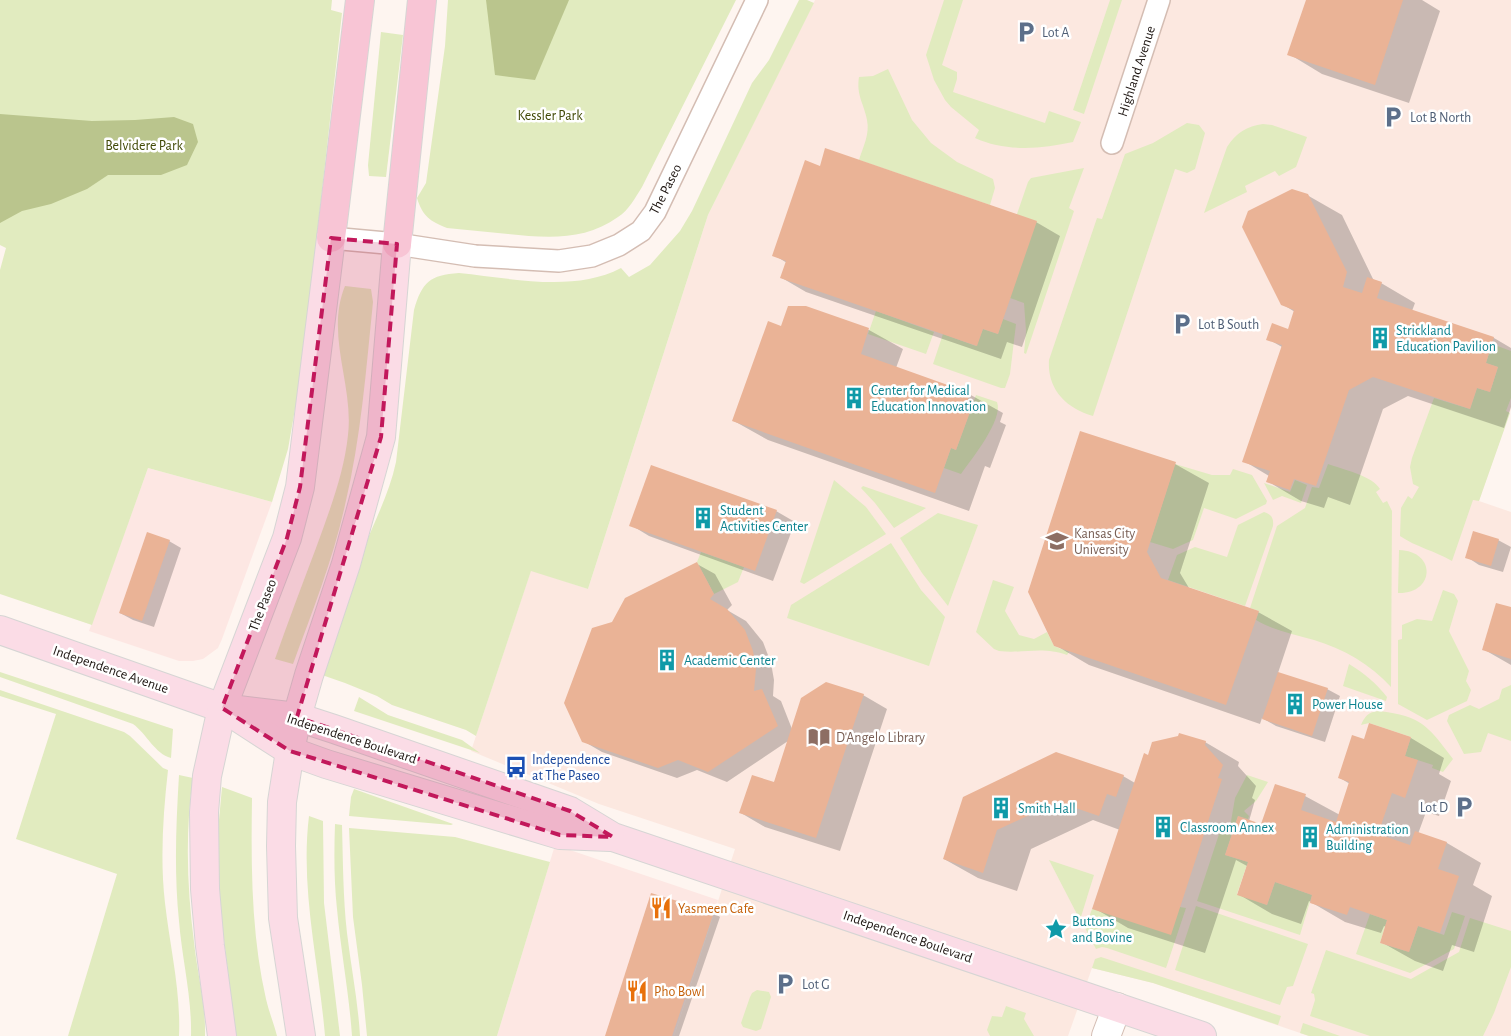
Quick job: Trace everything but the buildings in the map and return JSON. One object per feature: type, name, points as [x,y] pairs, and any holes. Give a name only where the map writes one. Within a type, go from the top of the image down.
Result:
[{"type":"highway","points":[[331,238],[360,0]]},
{"type":"highway","points":[[397,244],[422,0]]},
{"type":"main road","name":"The Paseo","points":[[222,1036],[210,946],[203,846],[207,776],[222,708],[287,538],[300,487],[331,238]]},
{"type":"main road","points":[[301,1036],[283,918],[281,883],[282,802],[297,717],[346,564],[380,438],[397,244]]},
{"type":"main road","name":"Independence Avenue","points":[[0,630],[222,708]]},
{"type":"main road","name":"Independence Boulevard","points":[[222,708],[297,717],[570,811],[613,837],[1202,1036]]},
{"type":"main road","name":"Independence Boulevard","points":[[222,708],[290,752],[560,835],[613,837]]},
{"type":"street","name":"The Paseo","points":[[331,238],[397,244],[475,256],[559,261],[592,256],[619,245],[641,231],[656,212],[757,0]]},
{"type":"street","name":"Highland Avenue","points":[[1112,143],[1159,0]]},
{"type":"street","points":[[1106,1036],[1116,1007]]},
{"type":"highlighted area","points":[[331,238],[397,244],[381,437],[297,717],[570,811],[613,837],[560,835],[290,751],[222,708],[287,538],[300,487]]},
{"type":"shaded area","name":"Kansas City University","points":[[815,0],[1511,0],[1511,409],[1479,501],[1511,512],[1511,1036],[1309,1036],[1153,983],[1092,968],[1068,1036],[674,1036],[735,849],[599,804],[471,751],[531,570],[588,589],[708,215]]},
{"type":"shaded area","points":[[148,468],[272,502],[222,639],[218,648],[203,659],[179,661],[89,631]]},
{"type":"shaded area","points":[[555,845],[718,900],[674,1036],[497,1036]]},
{"type":"green space","name":"Belvidere Park","points":[[0,0],[332,0],[331,10],[342,13],[302,369],[288,449],[272,502],[148,468],[92,625],[0,594],[0,270],[6,248],[0,245]]},
{"type":"green space","name":"Kessler Park","points":[[448,0],[736,0],[642,187],[629,207],[618,217],[592,230],[579,234],[551,237],[447,228],[428,218],[419,204],[417,198],[426,183],[445,46]]},
{"type":"green space","points":[[486,0],[569,0],[535,80],[495,75]]},
{"type":"green space","points":[[799,0],[807,0],[814,3],[708,215],[588,589],[531,571],[476,736],[466,730],[392,705],[377,696],[322,675],[361,555],[393,474],[414,310],[424,287],[434,278],[459,273],[542,282],[563,282],[603,276],[621,268],[629,277],[650,265],[680,231],[692,211],[752,83],[769,60]]},
{"type":"green space","points":[[944,0],[963,0],[942,65],[957,72],[953,92],[1045,123],[1049,111],[1081,122],[1073,142],[1024,148],[999,146],[975,138],[979,130],[945,100],[934,80],[926,55]]},
{"type":"green space","points":[[1110,0],[1122,0],[1084,114],[1073,110]]},
{"type":"green space","points":[[381,32],[403,35],[386,177],[369,176],[368,165]]},
{"type":"green space","points":[[888,69],[912,120],[931,143],[957,162],[993,179],[995,188],[990,205],[859,160],[866,140],[868,125],[859,94],[859,77],[873,76]]},
{"type":"green space","points":[[0,114],[92,121],[174,117],[193,124],[198,142],[187,165],[161,175],[108,175],[87,189],[51,204],[22,211],[0,223]]},
{"type":"green space","points":[[1187,123],[1199,125],[1205,133],[1195,169],[1187,173],[1175,169],[1093,416],[1074,408],[1060,396],[1051,380],[1049,360],[1097,218],[1102,219],[1125,154],[1153,143]]},
{"type":"green space","points":[[1272,125],[1307,137],[1296,167],[1279,176],[1275,171],[1245,186],[1247,192],[1204,213],[1227,147],[1242,131],[1252,126]]},
{"type":"green space","points":[[1084,168],[1069,208],[1074,211],[1026,354],[1024,353],[1026,331],[1024,303],[1010,298],[1017,214],[1031,178]]},
{"type":"green space","points":[[345,286],[371,289],[373,302],[359,429],[351,480],[340,525],[322,586],[293,664],[275,659],[331,507],[346,450],[349,416],[338,323],[340,304]]},
{"type":"green space","points":[[876,311],[934,332],[926,354],[868,334]]},
{"type":"green space","points":[[1003,319],[1016,324],[1010,374],[1005,388],[933,364],[943,334],[976,346],[983,329],[998,334]]},
{"type":"green space","points":[[1492,344],[1511,351],[1511,398],[1506,411],[1510,413],[1479,501],[1473,500],[1452,561],[1400,536],[1401,508],[1408,496],[1412,499],[1419,487],[1413,484],[1410,467],[1434,398],[1470,409],[1477,388],[1490,392],[1498,367],[1486,363]]},
{"type":"green space","points":[[976,395],[997,402],[998,409],[991,429],[979,450],[961,474],[944,468],[951,448],[956,450]]},
{"type":"green space","points":[[1175,464],[1212,475],[1230,475],[1233,469],[1252,475],[1267,501],[1266,504],[1236,519],[1204,508],[1193,540],[1173,549],[1150,542]]},
{"type":"green space","points":[[1328,464],[1357,473],[1371,480],[1380,489],[1376,492],[1383,503],[1387,501],[1392,511],[1391,687],[1356,658],[1325,644],[1263,624],[1256,620],[1259,611],[1250,608],[1277,526],[1305,508],[1312,487],[1319,488]]},
{"type":"green space","points":[[834,480],[866,507],[886,534],[804,584],[800,582]]},
{"type":"green space","points":[[1295,480],[1307,485],[1301,503],[1282,496],[1273,500],[1264,483],[1290,492]]},
{"type":"green space","points":[[863,486],[926,508],[894,528],[861,488]]},
{"type":"green space","points":[[1264,512],[1272,517],[1273,526],[1245,606],[1168,580],[1177,555],[1195,547],[1227,557],[1238,525]]},
{"type":"green space","points":[[938,513],[978,525],[948,606],[922,573],[900,538]]},
{"type":"green space","points":[[891,543],[921,590],[945,617],[929,666],[787,618],[791,605]]},
{"type":"green space","points":[[1399,550],[1411,552],[1420,557],[1425,564],[1427,572],[1425,580],[1419,587],[1398,593]]},
{"type":"green space","points":[[701,552],[744,567],[738,582],[714,594],[697,562]]},
{"type":"green space","points":[[993,580],[1014,587],[1005,611],[1019,635],[1034,639],[1047,632],[1054,646],[1069,652],[1067,655],[1049,651],[999,651],[994,649],[976,632]]},
{"type":"green space","points":[[1443,590],[1454,594],[1458,601],[1449,631],[1469,671],[1466,681],[1471,690],[1467,701],[1427,720],[1398,704],[1398,640],[1402,639],[1402,625],[1417,619],[1432,621]]},
{"type":"green space","points":[[1349,664],[1379,687],[1387,697],[1386,701],[1343,686]]},
{"type":"green space","points":[[0,672],[173,729],[171,758],[155,748],[133,724],[0,677]]},
{"type":"green space","points":[[1511,685],[1511,741],[1488,733],[1481,752],[1464,754],[1447,721],[1449,715],[1470,705],[1479,709],[1499,699],[1502,689]]},
{"type":"green space","points":[[0,690],[124,732],[163,768],[168,770],[162,854],[165,903],[177,986],[179,1036],[68,1036],[117,874],[16,839],[56,714],[0,696]]},
{"type":"green space","points":[[359,697],[388,715],[462,740],[480,753],[354,711]]},
{"type":"green space","points":[[1379,711],[1405,716],[1423,724],[1437,738],[1453,759],[1443,772],[1432,768],[1433,765],[1405,756],[1411,737],[1369,723],[1361,725],[1367,715]]},
{"type":"green space","points":[[179,775],[193,778],[188,839],[188,881],[195,954],[204,1012],[205,1036],[191,1036],[190,1007],[180,935],[176,866]]},
{"type":"green space","points":[[1247,775],[1268,782],[1256,801],[1244,811],[1249,816],[1248,819],[1238,816],[1225,855],[1248,862],[1237,894],[1267,905],[1275,882],[1312,895],[1300,935],[1197,901],[1223,822],[1225,828],[1230,827],[1235,798]]},
{"type":"green space","points":[[222,787],[252,798],[252,874],[257,949],[266,999],[277,1036],[236,1036],[219,899],[218,831]]},
{"type":"green space","points":[[354,789],[453,824],[349,816]]},
{"type":"green space","points":[[309,816],[323,821],[324,903],[340,1036],[325,1036],[309,899],[307,844]]},
{"type":"green space","points":[[335,824],[342,825],[346,919],[360,1036],[352,1036],[336,898]]},
{"type":"green space","points":[[349,828],[455,837],[550,862],[497,1036],[367,1036],[353,917]]},
{"type":"green space","points":[[1049,860],[1094,875],[1080,920]]},
{"type":"green space","points":[[1196,906],[1308,944],[1293,986],[1287,987],[1280,1005],[1175,970]]},
{"type":"green space","points":[[1186,908],[1166,968],[1107,948],[1096,949],[1085,928],[1092,909]]},
{"type":"green space","points":[[1452,912],[1465,916],[1454,949],[1410,973],[1356,954],[1370,914],[1387,920],[1380,943],[1409,952],[1418,926],[1444,935]]},
{"type":"green space","points":[[1470,918],[1511,931],[1511,967],[1494,1013],[1483,1036],[1370,1036],[1310,1016],[1315,1000],[1314,994],[1311,993],[1326,950],[1411,979],[1459,952]]},
{"type":"green space","points":[[1101,957],[1281,1016],[1278,1025],[1153,983],[1092,968],[1095,959]]},
{"type":"green space","points":[[757,990],[769,992],[771,997],[761,1029],[756,1031],[743,1027],[741,1023],[750,997]]},
{"type":"green space","points":[[1006,1006],[1026,1013],[1024,1019],[1034,1036],[990,1036],[987,1030],[992,1016],[1002,1017]]},
{"type":"green space","points":[[1303,1023],[1340,1036],[1309,1036],[1300,1033]]},
{"type":"place","name":"Lot A","points":[[1026,32]]},
{"type":"place","name":"Lot B North","points":[[1393,117]]},
{"type":"place","name":"Lot B South","points":[[1182,324]]},
{"type":"place","name":"Strickland Education Pavilion","points":[[1380,338]]},
{"type":"place","name":"Center for Medical Education Innovation","points":[[854,398]]},
{"type":"place","name":"Student Activities Center","points":[[703,518]]},
{"type":"place","name":"Kansas City University","points":[[1057,541]]},
{"type":"place","name":"Academic Center","points":[[667,660]]},
{"type":"place","name":"Power House","points":[[1295,704]]},
{"type":"place","name":"D'Angelo Library","points":[[819,737]]},
{"type":"place","name":"Independence at The Paseo","points":[[516,767]]},
{"type":"place","name":"Lot D","points":[[1464,807]]},
{"type":"place","name":"Smith Hall","points":[[1001,808]]},
{"type":"place","name":"Classroom Annex","points":[[1163,827]]},
{"type":"place","name":"Administration Building","points":[[1310,837]]},
{"type":"place","name":"Yasmeen Cafe","points":[[661,908]]},
{"type":"place","name":"Buttons and Bovine","points":[[1056,929]]},
{"type":"place","name":"Lot G","points":[[785,984]]},
{"type":"place","name":"Pho Bowl","points":[[637,991]]}]
